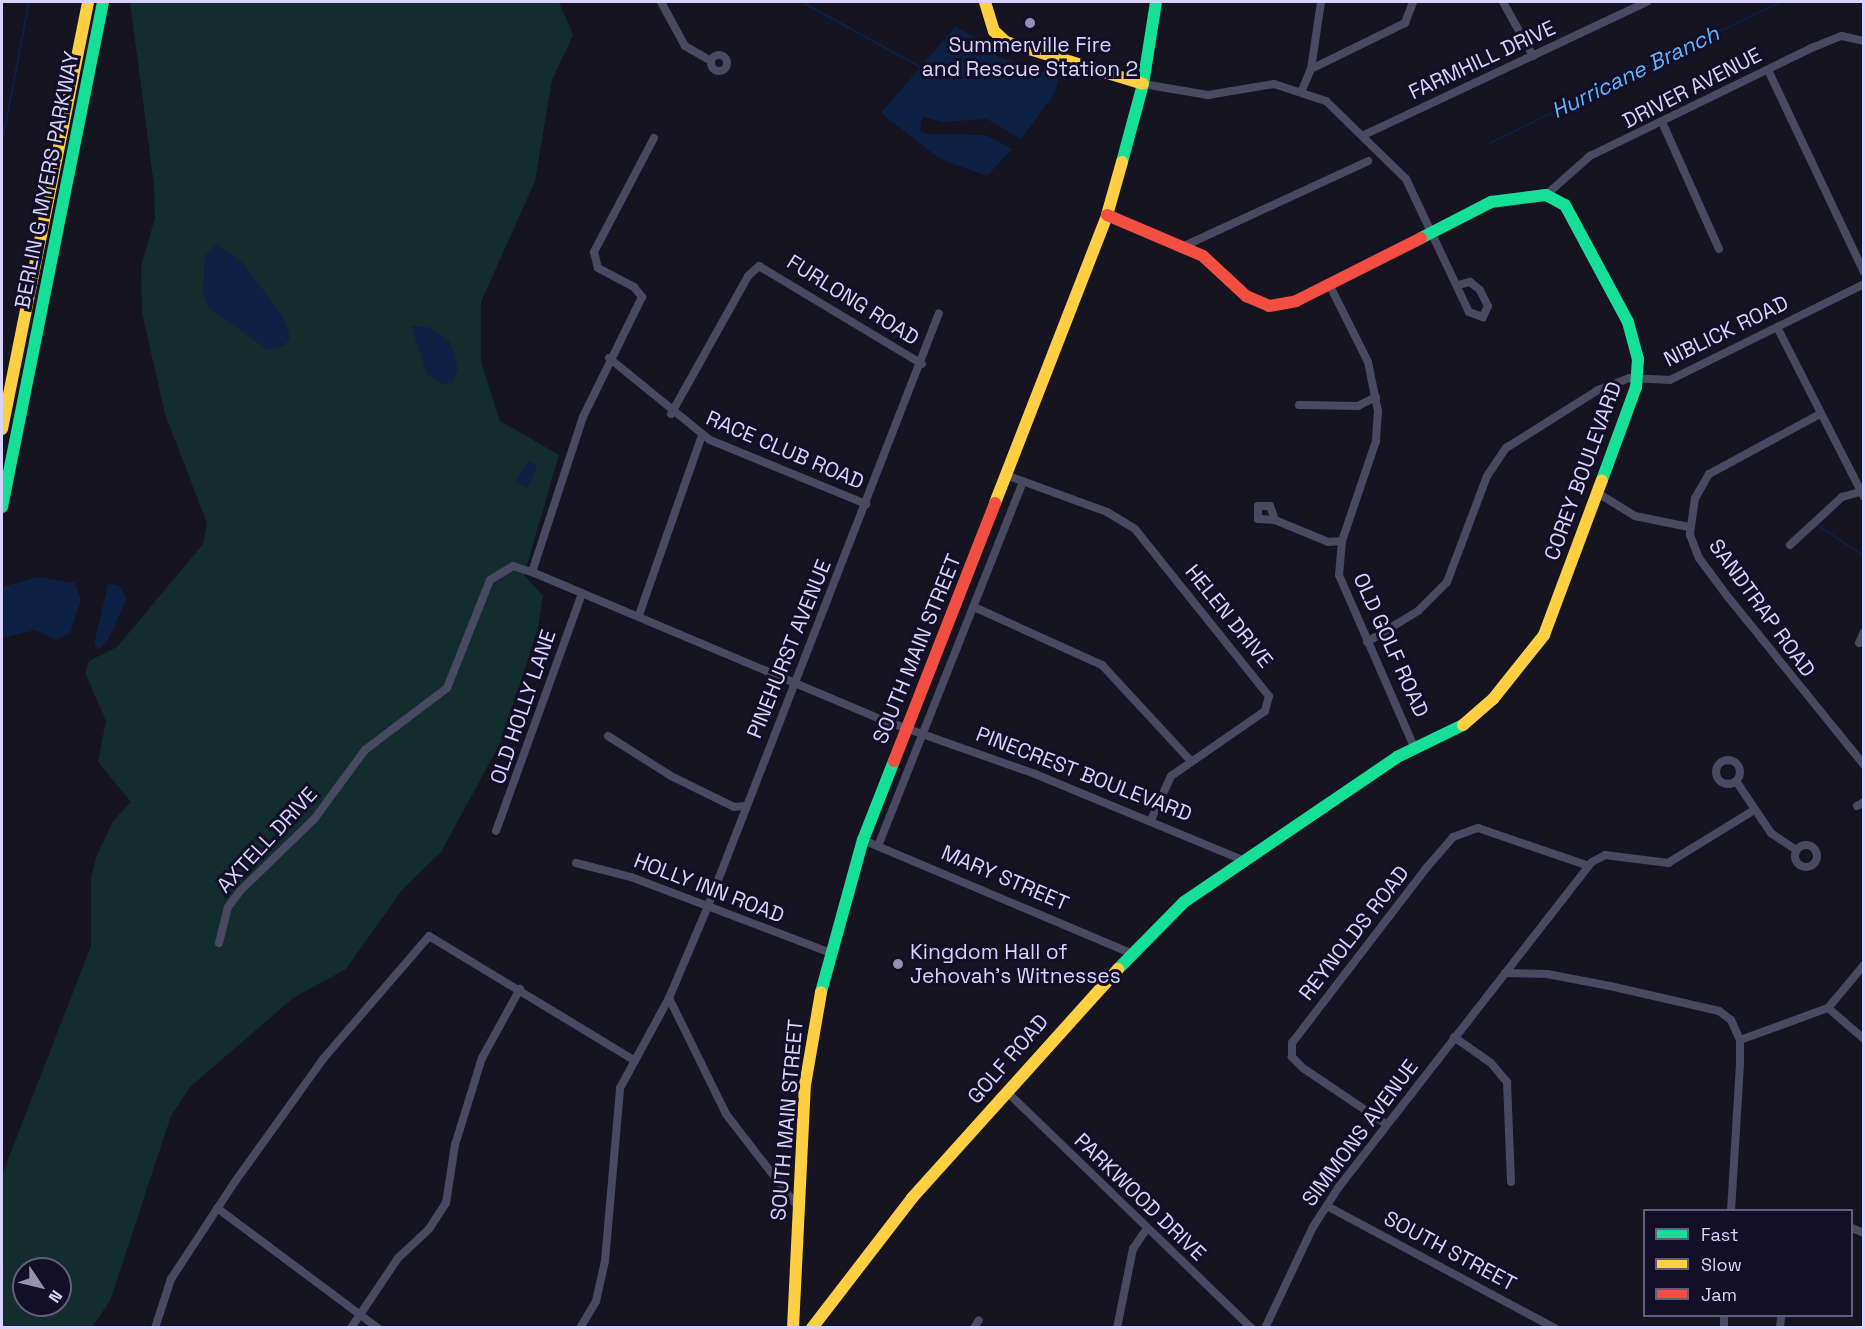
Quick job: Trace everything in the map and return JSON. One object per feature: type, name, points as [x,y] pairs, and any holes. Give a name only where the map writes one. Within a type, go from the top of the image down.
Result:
[{"type":"main road","name":"BERLIN G MYERS PARKWAY","points":[[2,429],[88,2]]},
{"type":"main road","name":"BERLIN G MYERS PARKWAY","points":[[2,507],[103,2]]},
{"type":"main road","points":[[986,2],[994,31],[1006,42],[1143,84]]},
{"type":"main road","name":"SOUTH MAIN STREET","points":[[793,1328],[798,1208],[809,1046],[828,952],[863,840],[1107,215],[1143,84],[1156,2]]},
{"type":"main road","points":[[1107,215],[1182,247],[1217,265],[1261,305],[1287,304],[1508,196],[1546,195]]},
{"type":"main road","name":"COREY BOULEVARD","points":[[1414,747],[1478,714],[1545,635],[1637,378],[1628,322],[1586,236],[1571,212],[1546,195]]},
{"type":"main road","name":"GOLF ROAD","points":[[812,1328],[884,1231],[1131,953],[1184,902],[1414,747]]},
{"type":"street","points":[[661,2],[685,46],[711,61]]},
{"type":"street","points":[[1302,90],[1311,69],[1321,2]]},
{"type":"street","points":[[1311,69],[1405,22],[1413,2]]},
{"type":"street","points":[[1503,2],[1533,56]]},
{"type":"street","name":"FARMHILL DRIVE","points":[[1364,135],[1647,2]]},
{"type":"street","name":"DRIVER AVENUE","points":[[1546,195],[1590,156],[1834,38],[1863,39]]},
{"type":"street","points":[[1767,70],[1863,272]]},
{"type":"street","points":[[1143,84],[1208,95],[1268,85],[1302,90],[1326,101],[1364,135],[1406,179],[1458,285]]},
{"type":"street","points":[[1662,122],[1719,249]]},
{"type":"street","points":[[532,572],[533,558],[609,358],[642,297],[598,268],[594,252],[654,138]]},
{"type":"street","points":[[1182,247],[1368,161]]},
{"type":"street","name":"FURLONG ROAD","points":[[671,414],[748,276],[759,266],[922,364]]},
{"type":"street","name":"OLD GOLF ROAD","points":[[1329,284],[1368,362],[1376,397],[1376,441],[1342,541],[1341,583],[1414,747]]},
{"type":"street","name":"NIBLICK ROAD","points":[[1367,642],[1418,611],[1447,582],[1487,476],[1506,448],[1598,390],[1637,378],[1670,380],[1863,284]]},
{"type":"street","name":"PINEHURST AVENUE","points":[[580,1328],[601,1281],[612,1210],[615,1107],[635,1061],[669,998],[708,906],[745,806],[922,364],[939,313]]},
{"type":"street","points":[[1777,327],[1861,494],[1842,497],[1790,545]]},
{"type":"street","name":"RACE CLUB ROAD","points":[[609,358],[671,414],[702,435],[866,504]]},
{"type":"street","points":[[1299,405],[1358,406],[1376,397]]},
{"type":"street","name":"SANDTRAP ROAD","points":[[1820,414],[1709,474],[1695,498],[1689,527],[1695,550],[1710,573],[1863,765]]},
{"type":"street","points":[[639,615],[702,435]]},
{"type":"street","name":"HELEN DRIVE","points":[[1006,475],[1107,512],[1135,529],[1269,696],[1265,711],[1191,761],[1166,782],[1151,820]]},
{"type":"street","points":[[878,846],[1023,481]]},
{"type":"street","points":[[1596,492],[1635,516],[1689,527]]},
{"type":"street","points":[[1275,520],[1328,542],[1342,541]]},
{"type":"street","name":"AXTELL DRIVE","points":[[219,943],[228,907],[240,891],[315,818],[365,750],[447,688],[490,580],[513,566],[532,572]]},
{"type":"street","name":"PINECREST BOULEVARD","points":[[532,572],[639,615],[795,683],[1151,820],[1245,861]]},
{"type":"street","name":"OLD HOLLY LANE","points":[[496,831],[582,593]]},
{"type":"street","points":[[974,607],[1096,661],[1191,761]]},
{"type":"street","points":[[1859,643],[1863,632]]},
{"type":"street","points":[[608,736],[671,776],[734,807],[745,806]]},
{"type":"street","points":[[1736,781],[1771,833],[1796,850]]},
{"type":"street","name":"SIMMONS AVENUE","points":[[1265,1328],[1327,1206],[1386,1124],[1589,866],[1599,858],[1668,863],[1754,810]]},
{"type":"street","name":"REYNOLDS ROAD","points":[[1386,1124],[1303,1068],[1292,1057],[1292,1043],[1453,837],[1487,828],[1565,854],[1589,866]]},
{"type":"street","name":"MARY STREET","points":[[863,840],[1131,953]]},
{"type":"street","name":"HOLLY INN ROAD","points":[[576,863],[708,906],[828,952]]},
{"type":"street","points":[[155,1328],[171,1279],[322,1059],[429,936],[520,989],[635,1061]]},
{"type":"street","points":[[1740,1040],[1828,1008],[1863,965]]},
{"type":"street","points":[[1505,974],[1547,974],[1719,1011],[1731,1020],[1740,1040],[1731,1209]]},
{"type":"street","points":[[351,1328],[398,1258],[429,1229],[446,1203],[455,1146],[482,1058],[520,989]]},
{"type":"street","points":[[669,998],[726,1114],[798,1208]]},
{"type":"street","points":[[1828,1008],[1863,1039]]},
{"type":"street","points":[[1454,1037],[1491,1063],[1507,1082],[1511,1182]]},
{"type":"street","name":"PARKWOOD DRIVE","points":[[1006,1091],[1146,1230],[1251,1328]]},
{"type":"street","name":"SOUTH STREET","points":[[1327,1206],[1555,1328]]},
{"type":"street","points":[[218,1208],[378,1328]]},
{"type":"street","points":[[1117,1328],[1133,1249],[1146,1230]]},
{"type":"green space","points":[[130,2],[559,2],[573,35],[552,80],[535,181],[481,302],[481,362],[500,421],[559,455],[524,575],[543,596],[538,628],[503,738],[441,852],[402,890],[346,969],[293,998],[190,1087],[171,1116],[110,1301],[92,1327],[2,1327],[2,1175],[91,946],[91,878],[97,855],[113,821],[131,802],[98,762],[106,721],[85,673],[89,661],[117,647],[203,544],[207,523],[165,414],[142,313],[141,266],[155,218],[154,185]]},
{"type":"water","points":[[955,27],[994,46],[996,56],[1059,76],[1055,92],[1021,139],[987,119],[942,122],[922,116],[920,130],[925,134],[986,135],[1012,149],[987,176],[940,159],[881,113]]},
{"type":"water","points":[[216,244],[241,261],[283,317],[290,337],[284,346],[268,350],[209,308],[203,294],[205,255]]},
{"type":"water","points":[[411,326],[428,327],[450,342],[458,369],[453,382],[442,384],[427,374]]},
{"type":"water","points":[[529,460],[537,465],[528,488],[515,481]]},
{"type":"water","points":[[38,577],[75,583],[81,600],[70,634],[56,640],[35,630],[2,638],[2,587]]},
{"type":"water","points":[[108,584],[118,585],[127,598],[107,642],[98,650],[94,644]]},
{"type":"waterway","points":[[2,143],[29,2]]},
{"type":"waterway","points":[[802,2],[920,67]]},
{"type":"waterway","name":"Hurricane Branch","points":[[1490,143],[1780,2]]},
{"type":"waterway","points":[[1817,525],[1864,556]]},
{"type":"traffic: fast","points":[[2,507],[103,2]]},
{"type":"traffic: fast","points":[[1122,162],[1143,84],[1156,2]]},
{"type":"traffic: fast","points":[[1421,238],[1491,202],[1546,195],[1565,205],[1628,322],[1638,359],[1636,387],[1602,480]]},
{"type":"traffic: fast","points":[[1118,969],[1184,902],[1397,757],[1463,725]]},
{"type":"traffic: fast","points":[[821,992],[863,840],[894,761]]},
{"type":"traffic: slow","points":[[2,429],[88,2]]},
{"type":"traffic: slow","points":[[985,2],[994,31],[1006,42],[1143,84]]},
{"type":"traffic: slow","points":[[995,503],[1107,215],[1122,162]]},
{"type":"traffic: slow","points":[[1463,725],[1493,699],[1544,635],[1602,480]]},
{"type":"traffic: slow","points":[[812,1328],[912,1198],[1118,969]]},
{"type":"traffic: slow","points":[[793,1328],[805,1085],[821,992]]},
{"type":"traffic: jam","points":[[1107,215],[1203,256],[1246,296],[1269,306],[1296,301],[1421,238]]},
{"type":"traffic: jam","points":[[894,761],[995,503]]},
{"type":"place","name":"Summerville Fire and Rescue Station 2","points":[[1030,23]]},
{"type":"place","name":"Kingdom Hall of Jehovah’s Witnesses","points":[[898,964]]}]
